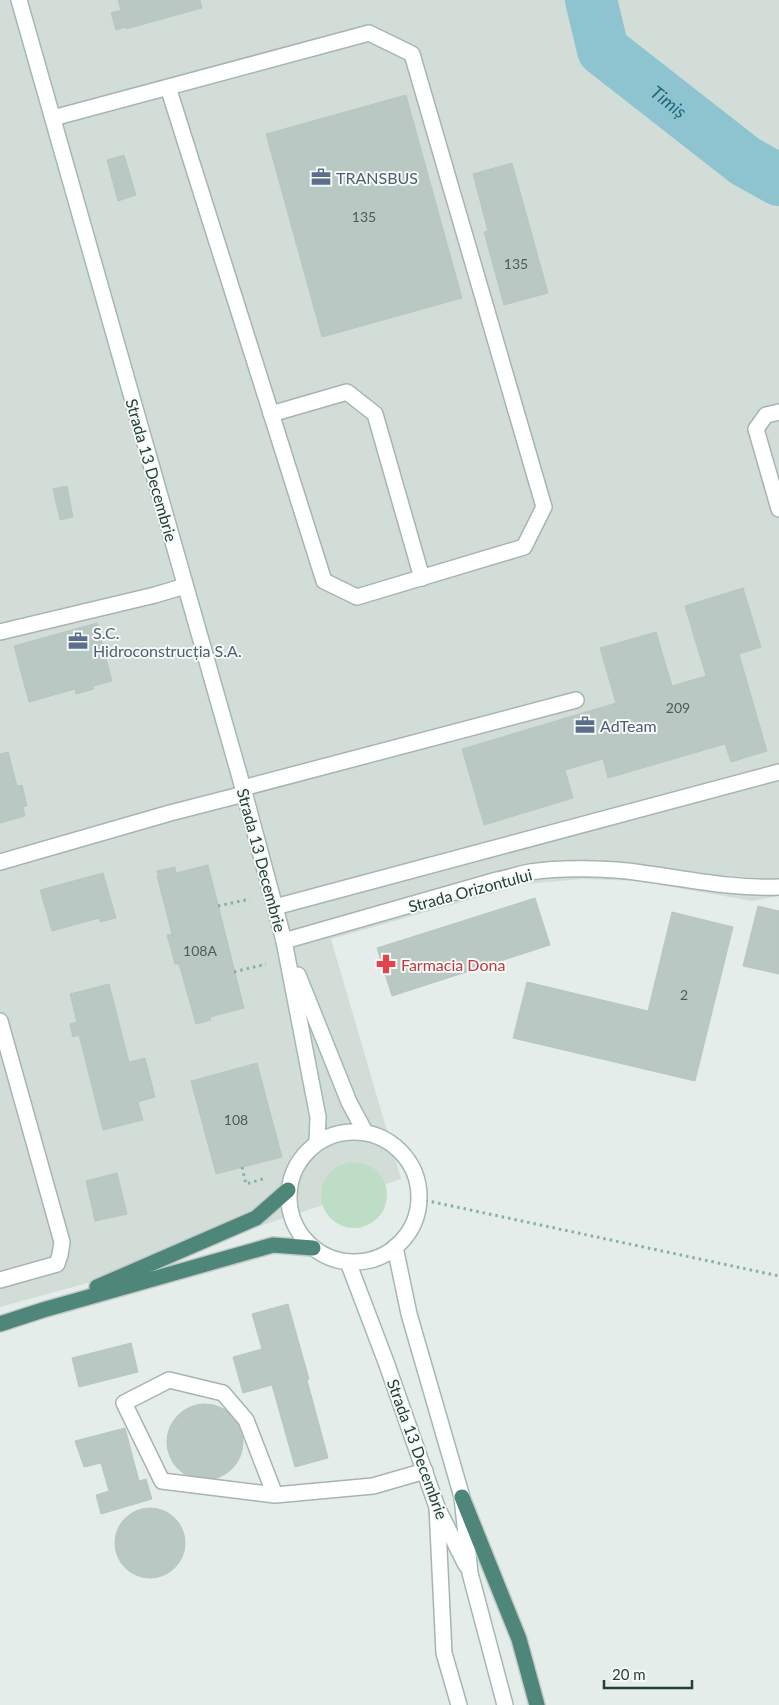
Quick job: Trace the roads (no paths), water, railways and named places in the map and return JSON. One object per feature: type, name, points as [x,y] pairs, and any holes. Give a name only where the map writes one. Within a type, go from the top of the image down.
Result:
[{"type":"highway","points":[[43,1310],[256,1218],[288,1190]]},
{"type":"highway","points":[[0,1324],[273,1245],[313,1248]]},
{"type":"highway","points":[[462,1497],[519,1639],[537,1705]]},
{"type":"main road","name":"Strada 13 Decembrie","points":[[18,0],[53,118],[284,941],[318,1116],[317,1142]]},
{"type":"main road","points":[[53,118],[370,33],[412,54],[544,507],[524,547],[356,597],[324,581],[168,88]]},
{"type":"main road","points":[[271,414],[347,392],[375,414],[422,578]]},
{"type":"main road","points":[[779,412],[766,415],[756,429],[779,509]]},
{"type":"main road","points":[[0,632],[185,586]]},
{"type":"main road","points":[[0,862],[243,791],[576,700]]},
{"type":"main road","points":[[275,907],[779,772]]},
{"type":"main road","name":"Strada Orizontului","points":[[284,941],[497,880],[532,872],[581,870],[640,872],[715,884],[757,888],[779,887]]},
{"type":"main road","name":"Strada 13 Decembrie","points":[[284,941],[349,1102],[365,1132]]},
{"type":"main road","points":[[0,1022],[62,1242],[57,1264],[0,1280]]},
{"type":"main road","points":[[349,1131],[365,1132],[383,1138],[398,1148],[410,1163],[414,1172],[419,1198],[416,1217],[408,1233],[395,1247],[381,1256],[364,1261],[348,1262],[329,1258],[313,1248],[298,1232],[290,1212],[288,1190],[293,1172],[298,1163],[303,1155],[317,1142],[332,1135],[349,1131]]},
{"type":"main road","name":"Strada 13 Decembrie","points":[[395,1247],[409,1314],[462,1497],[470,1573]]},
{"type":"main road","name":"Strada 13 Decembrie","points":[[348,1262],[386,1362],[436,1507],[470,1573]]},
{"type":"main road","points":[[274,1495],[246,1420],[224,1393],[169,1380],[124,1403],[162,1481],[274,1495],[373,1486],[425,1471]]},
{"type":"main road","points":[[436,1507],[444,1653],[459,1705]]},
{"type":"main road","points":[[470,1573],[505,1705]]},
{"type":"waterway","name":"Timiș","points":[[591,0],[603,50],[745,161],[779,180]]},
{"type":"place","name":"TRANSBUS","points":[[321,177]]},
{"type":"place","name":"S.C. Hidroconstrucția S.A.","points":[[78,641]]},
{"type":"place","name":"AdTeam","points":[[585,725]]},
{"type":"place","name":"Farmacia Dona","points":[[386,964]]}]
